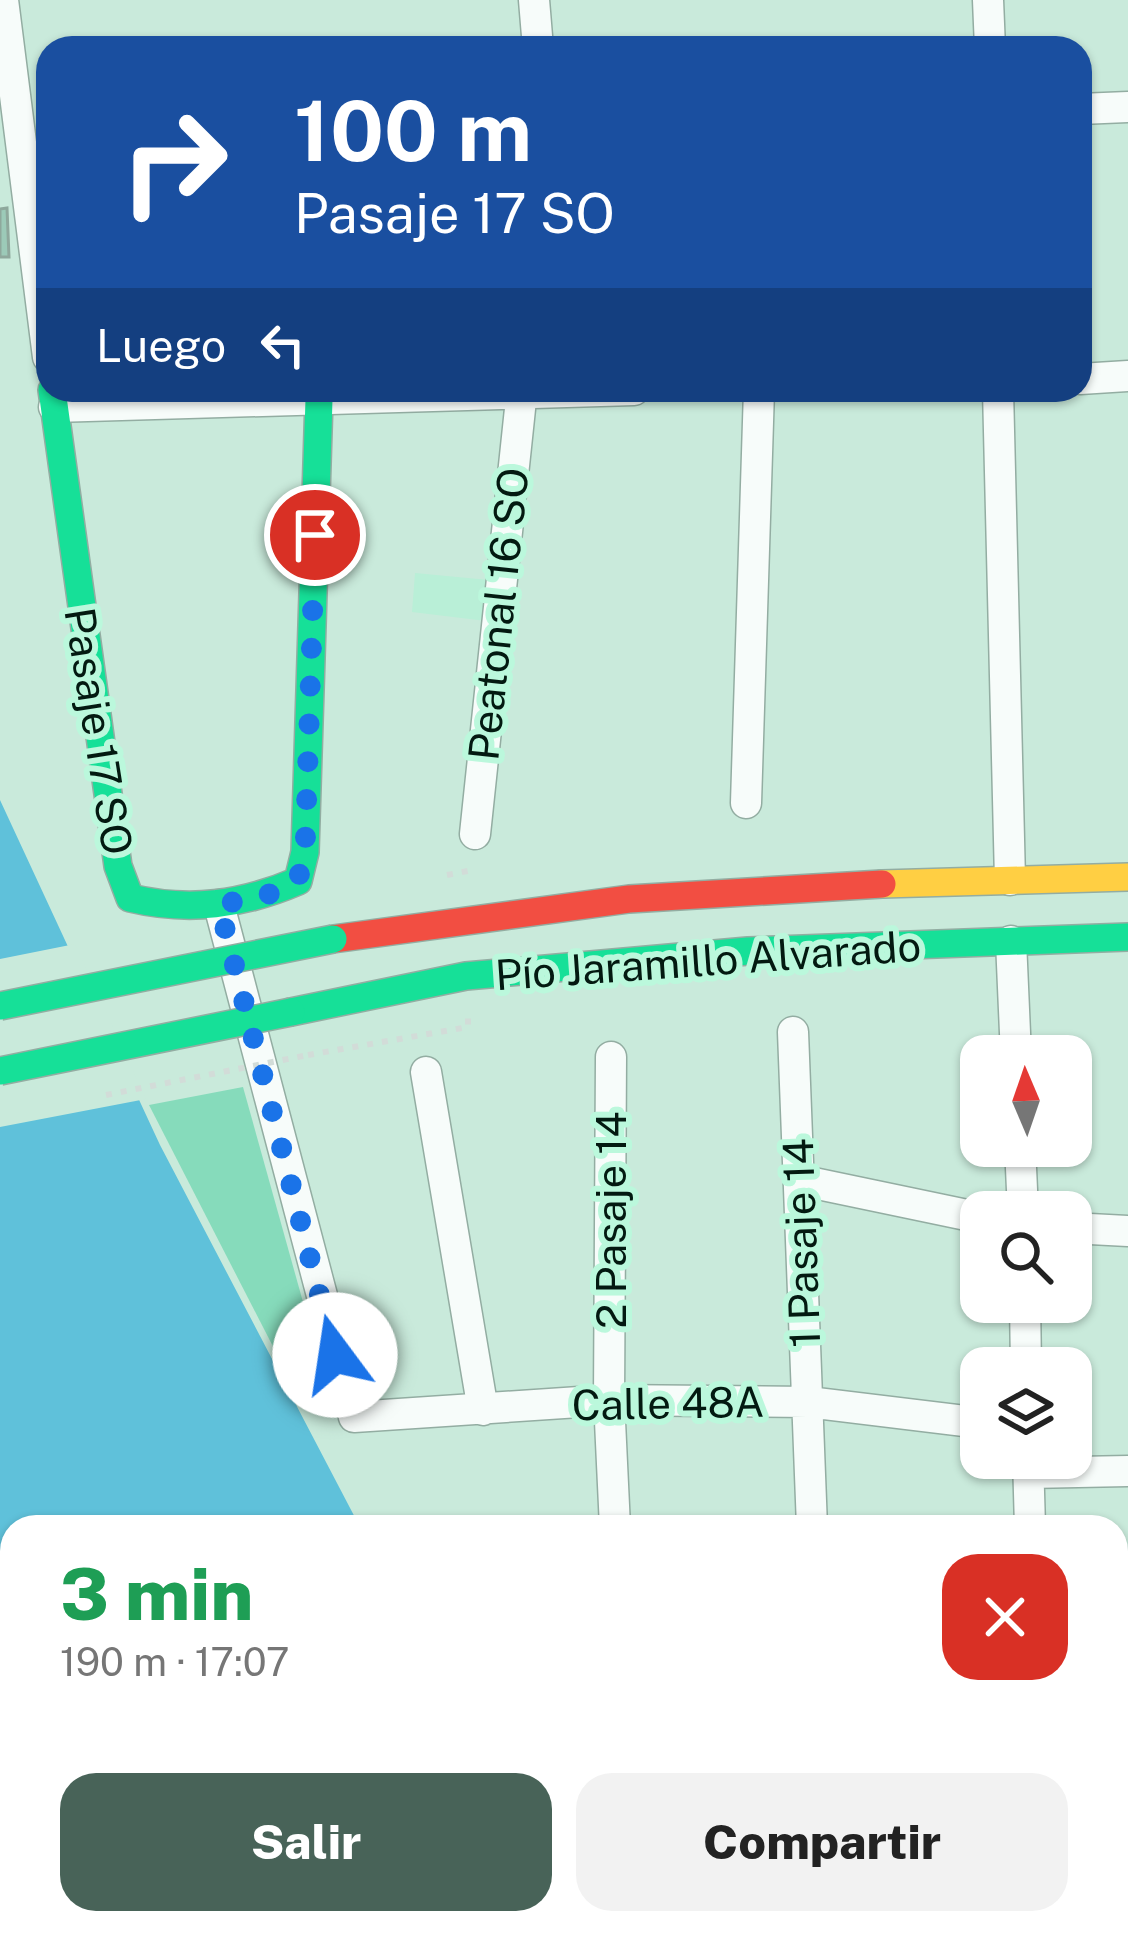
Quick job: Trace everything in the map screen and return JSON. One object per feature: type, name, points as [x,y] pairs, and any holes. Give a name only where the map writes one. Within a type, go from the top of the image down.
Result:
[{"type":"main road","name":"Pasaje 17 SO","points":[[53,402],[118,866],[130,898],[166,909],[219,905],[269,894],[298,880],[305,852],[319,402]]},
{"type":"main road","name":"Pío Jaramillo Alvarado","points":[[0,1006],[471,912],[746,891],[1128,878]]},
{"type":"main road","name":"Pío Jaramillo Alvarado","points":[[0,1071],[466,976],[748,951],[1128,938]]},
{"type":"street","points":[[3,0],[36,149]]},
{"type":"street","points":[[534,0],[537,36]]},
{"type":"street","points":[[988,0],[989,36]]},
{"type":"street","points":[[1092,108],[1128,107]]},
{"type":"street","points":[[1092,378],[1128,376]]},
{"type":"street","name":"Peatonal 16 SO","points":[[475,834],[521,402]]},
{"type":"street","points":[[746,803],[759,402]]},
{"type":"street","points":[[998,402],[1010,880]]},
{"type":"street","name":"Calle 48A","points":[[219,905],[354,1417],[608,1400],[808,1402],[960,1421]]},
{"type":"street","points":[[1011,941],[1015,1035]]},
{"type":"street","name":"1 Pasaje 14","points":[[793,1031],[812,1515]]},
{"type":"street","name":"2 Pasaje 14","points":[[611,1057],[608,1400],[615,1515]]},
{"type":"street","points":[[426,1072],[483,1410]]},
{"type":"street","points":[[799,1180],[960,1214]]},
{"type":"street","points":[[1092,1229],[1128,1231]]},
{"type":"street","points":[[1092,1469],[1128,1471]]},
{"type":"street","points":[[1028,1479],[1030,1515]]},
{"type":"path","points":[[88,1099],[308,1055]]},
{"type":"shaded area","points":[[415,573],[489,580],[486,621],[412,612]]},
{"type":"shaded area","points":[[243,1087],[332,1406],[305,1409],[149,1105]]},
{"type":"water","points":[[0,800],[160,1145],[354,1515],[0,1515]]},
{"type":"pier","points":[[75,944],[146,1099],[0,1127],[0,959]]},
{"type":"building","points":[[7,208],[9,257],[0,257],[0,209]]},
{"type":"traffic: fast","points":[[54,402],[118,866],[130,898],[173,905],[236,901],[298,881],[305,852],[319,402]]},
{"type":"traffic: fast","points":[[291,1012],[466,976],[748,951],[1128,937]]},
{"type":"traffic: fast","points":[[0,1006],[333,939]]},
{"type":"traffic: fast","points":[[0,1071],[291,1012]]},
{"type":"traffic: slow","points":[[882,884],[1128,877]]},
{"type":"traffic: jam","points":[[333,939],[629,899],[882,884]]},
{"type":"route","points":[[315,535],[305,852],[298,880],[269,894],[219,905],[335,1355]]}]
